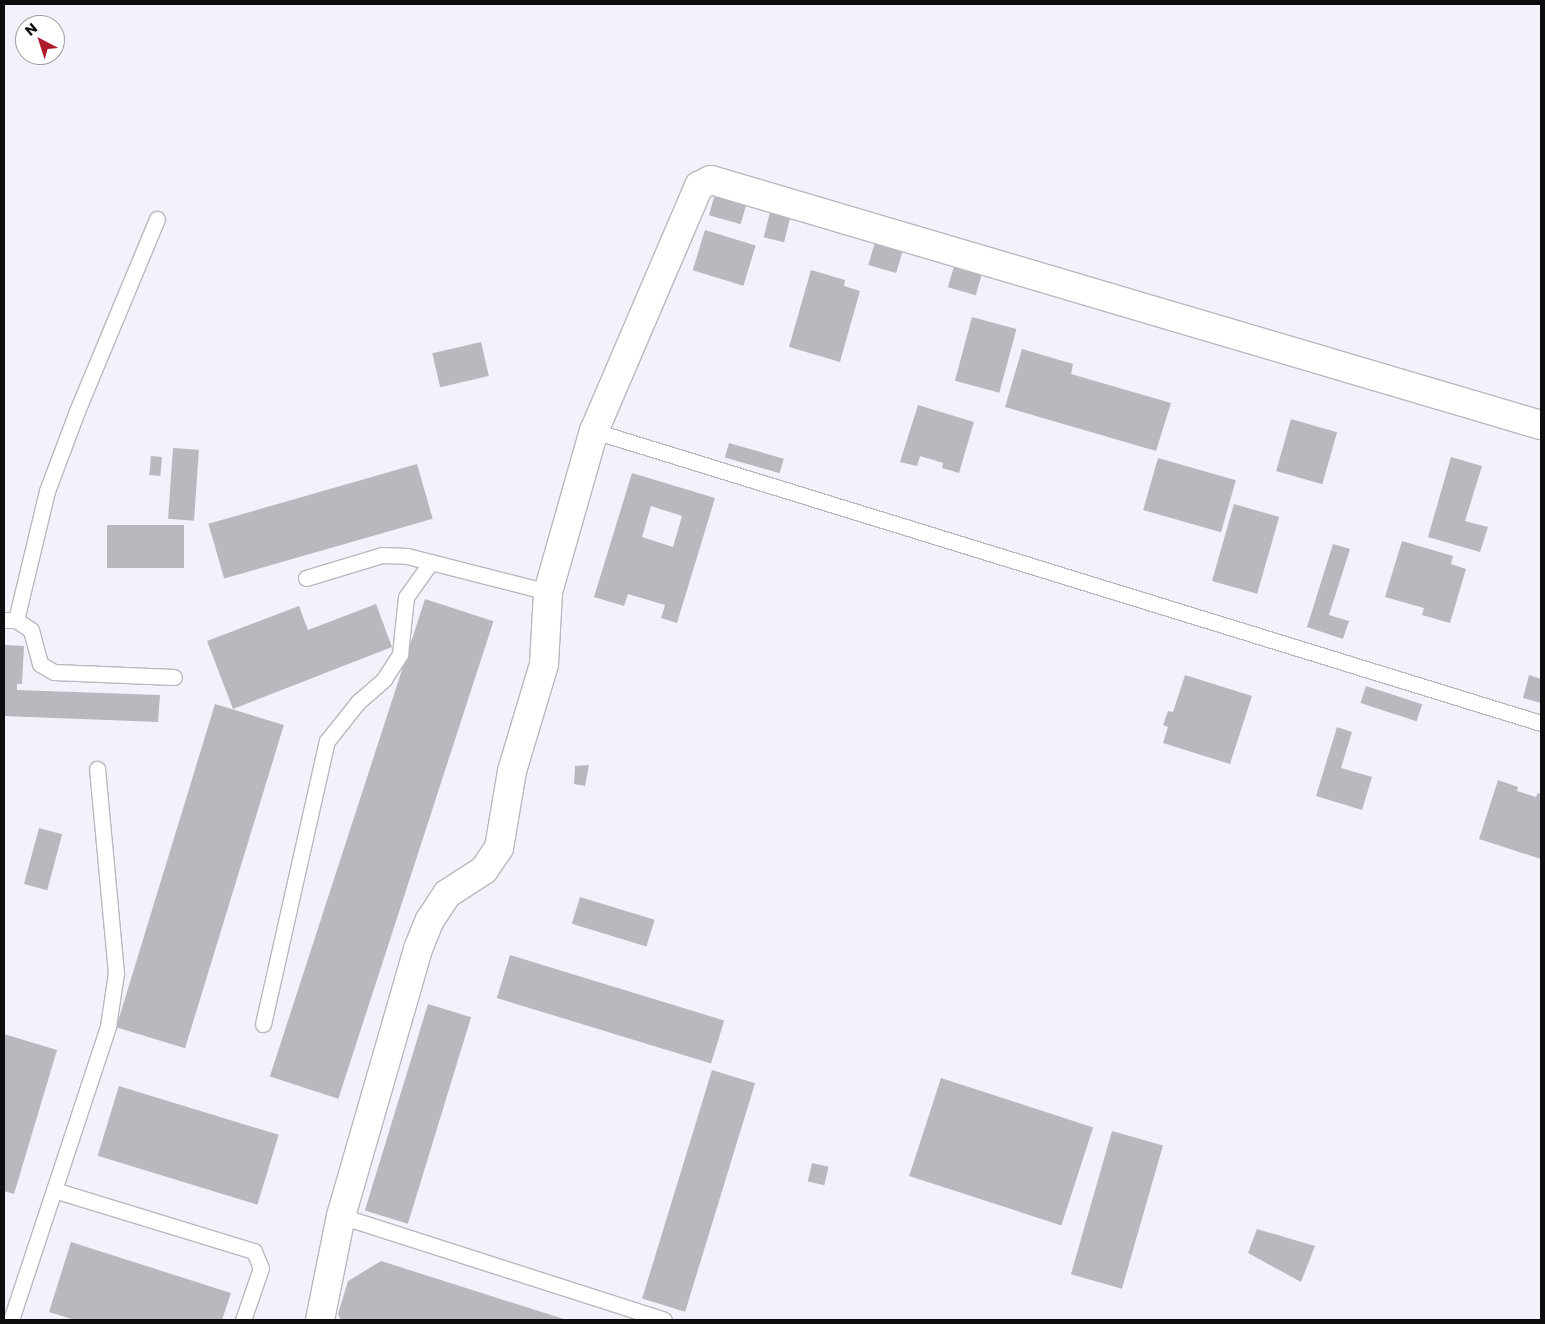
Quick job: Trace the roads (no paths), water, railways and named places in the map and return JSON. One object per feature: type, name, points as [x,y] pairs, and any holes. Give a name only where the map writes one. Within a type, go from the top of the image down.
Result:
[{"type":"street","points":[[320,1320],[341,1216],[418,949],[430,920],[447,894],[484,870],[499,848],[512,772],[544,664],[548,592],[594,431],[699,186],[710,180],[1541,425]]},
{"type":"lane","points":[[157,219],[76,411],[47,491],[10,620],[32,630],[40,664],[54,672],[174,677]]},
{"type":"lane","points":[[594,431],[1541,723]]},
{"type":"lane","points":[[306,578],[382,555],[407,556],[548,592]]},
{"type":"lane","points":[[263,1024],[327,742],[358,702],[384,679],[400,654],[406,597],[431,562]]},
{"type":"lane","points":[[11,1320],[108,1026],[116,973],[97,769]]},
{"type":"lane","points":[[54,1190],[254,1251],[261,1268],[243,1320]]},
{"type":"lane","points":[[341,1216],[664,1320]]}]
